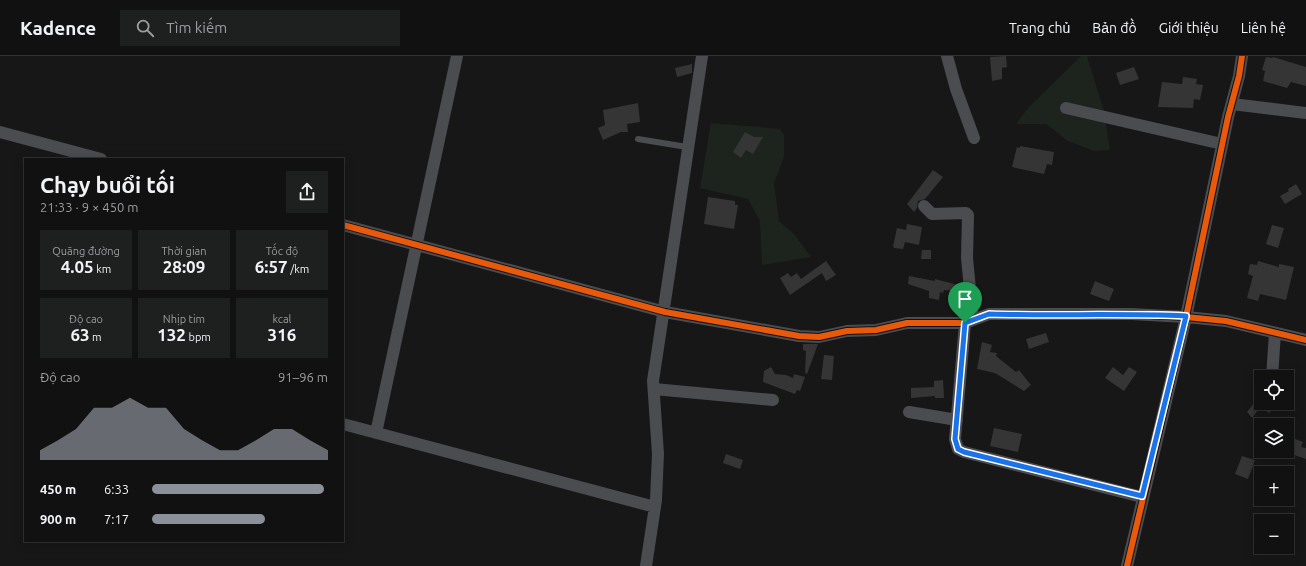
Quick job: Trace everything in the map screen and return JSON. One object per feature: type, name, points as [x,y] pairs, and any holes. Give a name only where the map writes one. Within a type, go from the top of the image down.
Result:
[{"type":"street","points":[[376,433],[457,56]]},
{"type":"street","points":[[646,566],[655,507],[658,454],[653,381],[665,312],[687,147],[702,56]]},
{"type":"street","points":[[947,56],[952,77],[974,138]]},
{"type":"street","points":[[1127,566],[1142,496],[1186,316],[1222,144],[1240,76],[1242,56]]},
{"type":"street","points":[[1232,104],[1306,113]]},
{"type":"street","points":[[1066,108],[1222,144]]},
{"type":"street","points":[[0,132],[97,158]]},
{"type":"street","points":[[924,206],[932,214],[966,213],[968,215],[967,258],[969,321],[955,439],[958,449],[964,452],[1142,496]]},
{"type":"street","points":[[344,225],[665,312],[800,336],[819,337],[847,331],[876,330],[907,323],[969,321],[989,314],[1041,316],[1131,314],[1186,316],[1226,321],[1306,340]]},
{"type":"street","points":[[1272,370],[1275,333]]},
{"type":"street","points":[[654,389],[773,400]]},
{"type":"street","points":[[909,412],[957,420]]},
{"type":"street","points":[[344,424],[655,507]]},
{"type":"lane","points":[[638,138],[687,147]]},
{"type":"shaded area","points":[[1081,56],[1087,56],[1104,111],[1110,150],[1094,151],[1068,141],[1046,124],[1016,124],[1028,108]]},
{"type":"shaded area","points":[[711,123],[780,129],[784,135],[784,157],[774,183],[779,221],[795,235],[811,257],[762,265],[760,221],[748,199],[700,188]]},
{"type":"building","points":[[1006,56],[1007,67],[1002,68],[1002,79],[992,81],[990,57]]},
{"type":"building","points":[[1266,57],[1273,57],[1306,67],[1306,86],[1291,82],[1287,88],[1263,81],[1265,71],[1262,70]]},
{"type":"building","points":[[692,64],[692,73],[677,77],[675,68]]},
{"type":"building","points":[[1134,67],[1139,79],[1120,85],[1116,73]]},
{"type":"building","points":[[1183,77],[1197,79],[1196,84],[1203,85],[1200,100],[1194,99],[1193,108],[1158,107],[1162,82],[1182,84]]},
{"type":"building","points":[[638,103],[640,122],[627,124],[628,132],[621,132],[603,140],[598,128],[605,125],[603,110]]},
{"type":"building","points":[[745,132],[754,137],[763,137],[753,154],[746,150],[741,158],[733,152]]},
{"type":"building","points":[[1020,146],[1054,152],[1052,165],[1047,164],[1044,174],[1012,167],[1017,147],[1020,148]]},
{"type":"building","points":[[933,170],[943,177],[925,199],[918,201],[917,208],[914,212],[907,204]]},
{"type":"building","points":[[1296,184],[1302,194],[1285,204],[1280,196],[1289,191],[1288,189]]},
{"type":"building","points":[[708,197],[735,201],[735,205],[738,205],[734,229],[704,224]]},
{"type":"building","points":[[907,224],[922,227],[919,245],[905,242],[903,249],[894,248],[893,246],[897,228],[906,230]]},
{"type":"building","points":[[1272,225],[1284,228],[1278,248],[1266,244]]},
{"type":"building","points":[[922,250],[931,250],[931,259],[921,259]]},
{"type":"building","points":[[826,261],[836,275],[826,281],[822,273],[790,295],[780,278],[788,273],[791,277],[797,273],[801,279]]},
{"type":"building","points":[[1258,261],[1279,267],[1279,264],[1294,267],[1286,300],[1260,294],[1258,301],[1247,298],[1253,276],[1248,274],[1250,264],[1257,265]]},
{"type":"building","points":[[909,276],[935,281],[935,279],[962,286],[963,292],[944,290],[943,293],[940,292],[939,300],[929,298],[929,291],[908,284]]},
{"type":"building","points":[[1095,281],[1114,289],[1109,301],[1090,294]]},
{"type":"building","points":[[1046,333],[1049,342],[1029,349],[1026,339]]},
{"type":"building","points":[[982,342],[992,345],[990,352],[997,353],[996,356],[1016,372],[1019,370],[1031,385],[1024,391],[995,373],[977,369]]},
{"type":"building","points":[[803,344],[818,344],[807,374],[805,373],[806,351],[803,350]]},
{"type":"building","points":[[824,355],[834,356],[832,380],[821,379]]},
{"type":"building","points":[[771,367],[775,374],[786,375],[793,378],[794,374],[805,377],[800,391],[797,390],[795,394],[763,382],[764,371]]},
{"type":"building","points":[[1113,367],[1123,375],[1129,367],[1137,372],[1124,391],[1105,378]]},
{"type":"building","points":[[943,380],[944,398],[935,398],[935,396],[911,398],[911,388],[934,387],[934,381]]},
{"type":"building","points":[[1254,404],[1254,410],[1258,410],[1252,418],[1247,412]]},
{"type":"building","points":[[994,428],[1022,434],[1018,452],[990,446]]},
{"type":"building","points":[[1294,439],[1303,442],[1301,447],[1306,448],[1306,459],[1294,455]]},
{"type":"building","points":[[726,454],[743,460],[740,469],[723,463]]},
{"type":"building","points":[[1242,456],[1255,460],[1248,479],[1235,474]]},
{"type":"cycle path","points":[[1127,566],[1186,317],[1228,117],[1239,76],[1242,56]]},
{"type":"cycle path","points":[[344,225],[665,312],[799,336],[819,337],[847,331],[876,330],[907,323],[965,323],[989,314],[1131,314],[1226,321],[1306,340]]},
{"type":"route","points":[[989,314],[1041,316],[1131,314],[1186,316],[1148,479],[1142,496],[964,452],[958,449],[955,439],[965,323],[989,314]]}]
